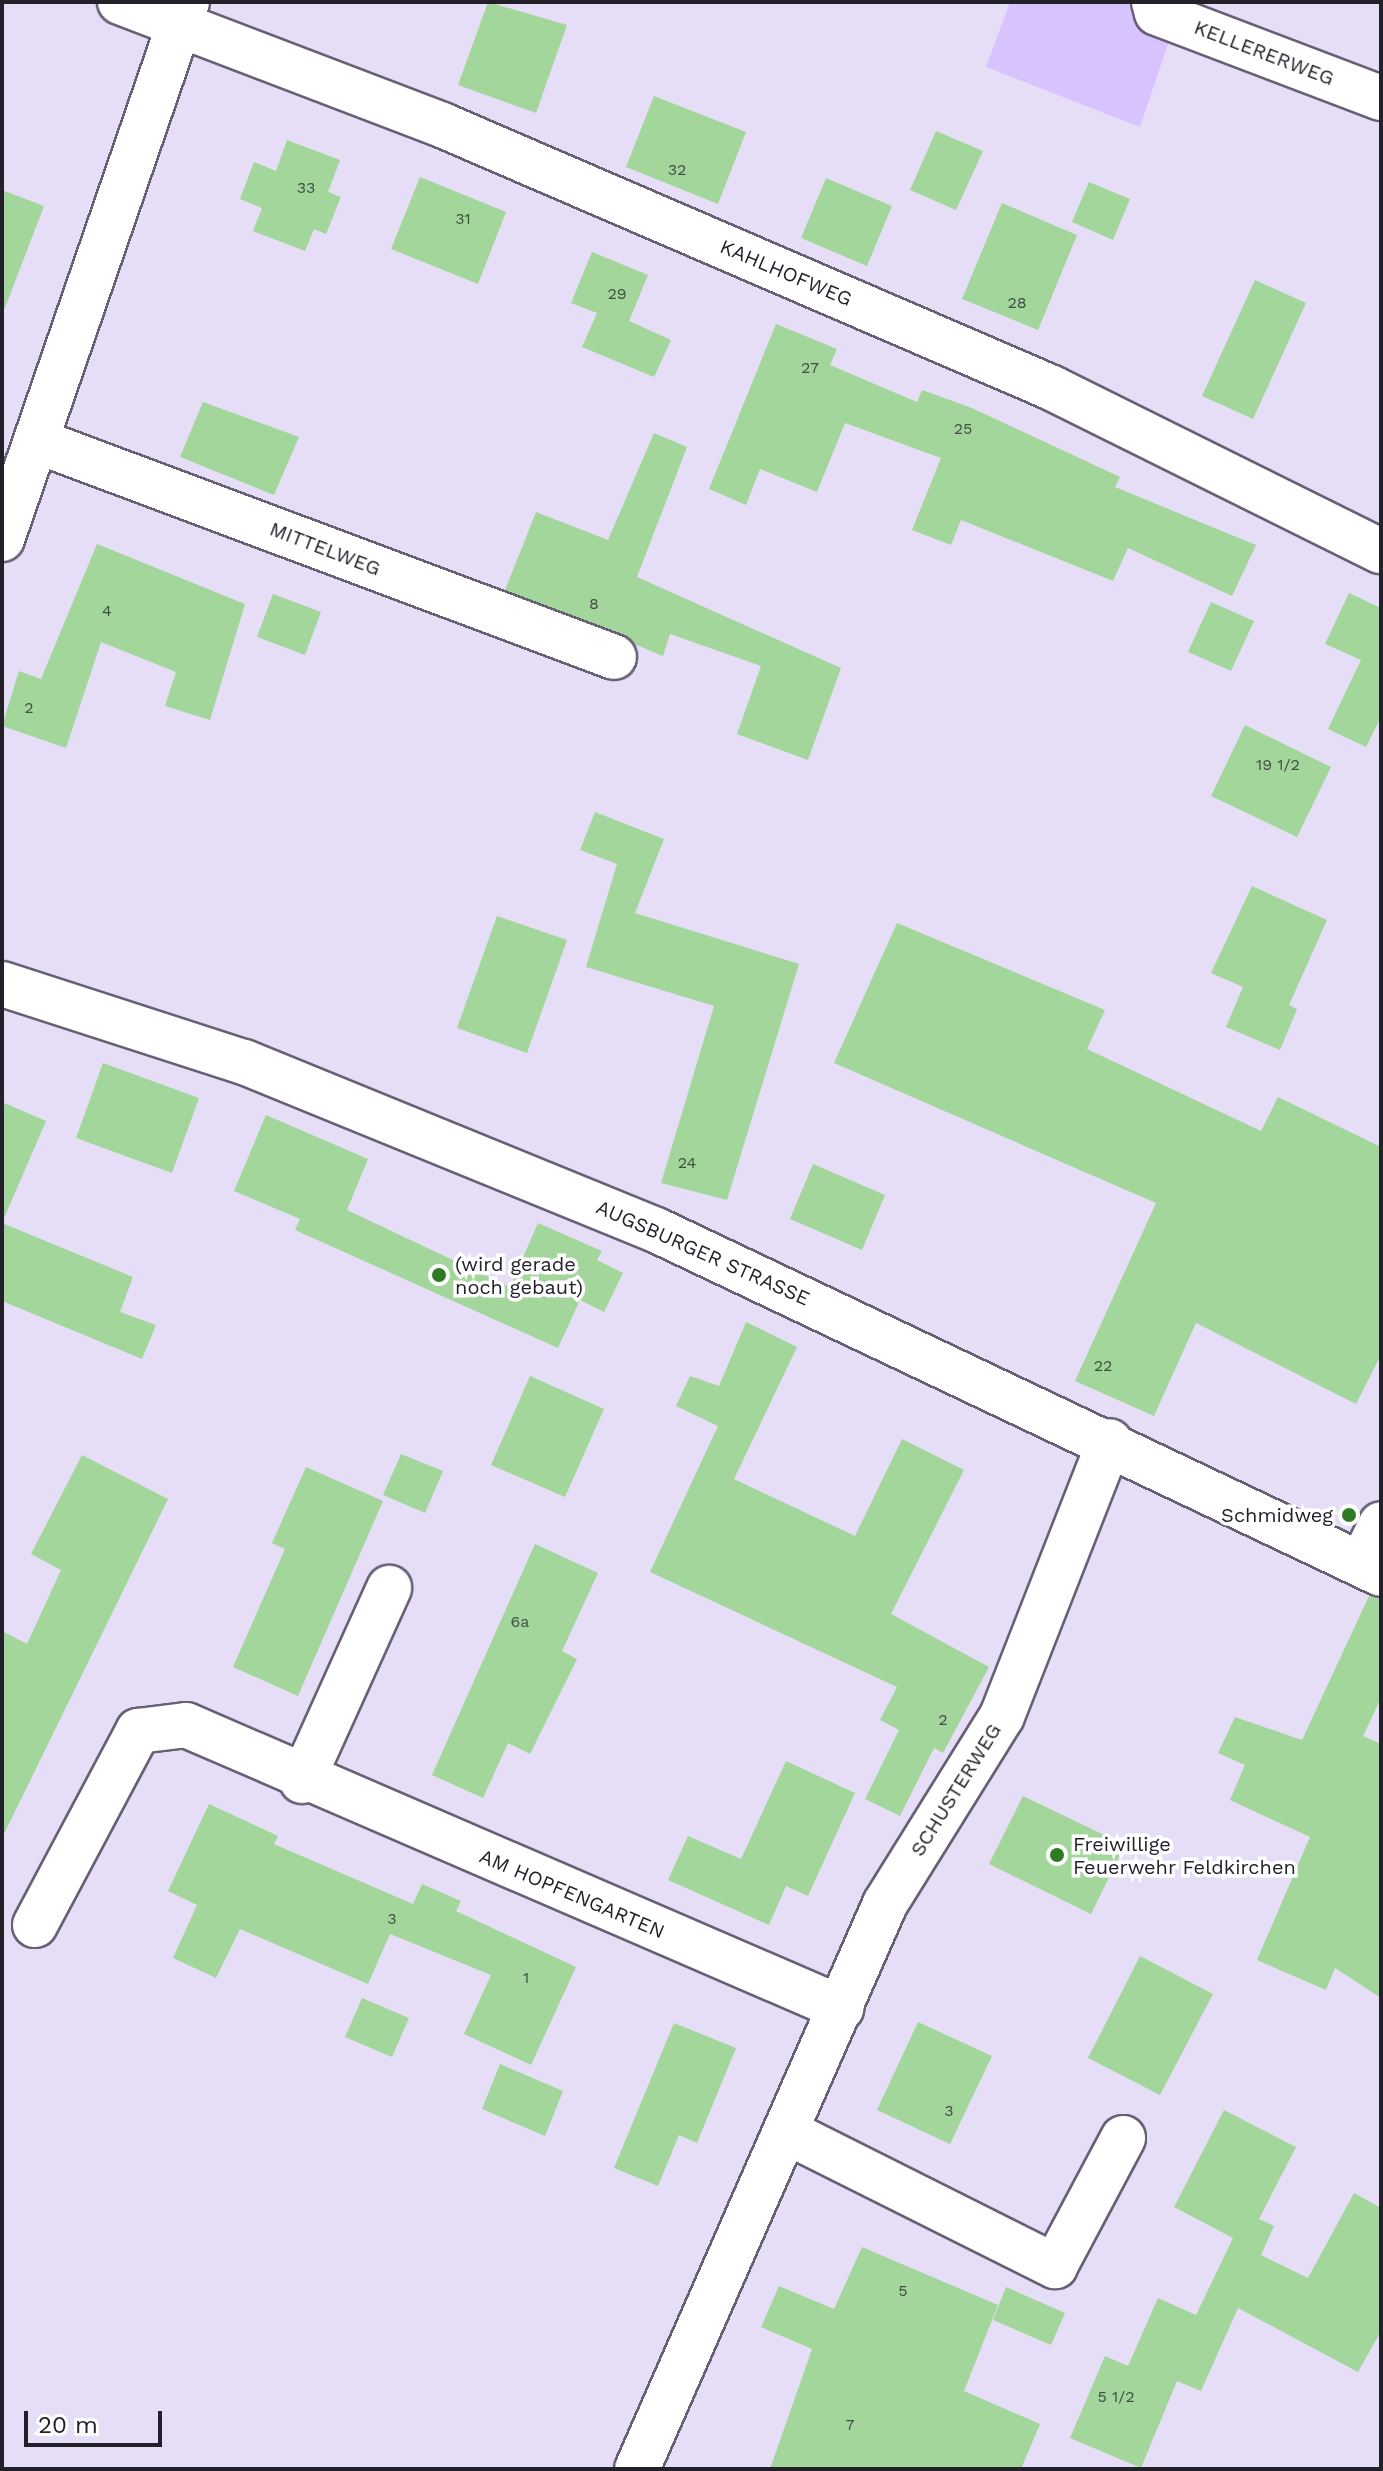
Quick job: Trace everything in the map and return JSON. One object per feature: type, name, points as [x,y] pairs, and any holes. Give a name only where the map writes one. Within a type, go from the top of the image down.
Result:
[{"type":"street","points":[[2,539],[183,13],[120,2]]},
{"type":"street","name":"KELLERERWEG","points":[[1154,2],[1157,13],[1381,98]]},
{"type":"street","name":"KAHLHOFWEG","points":[[183,13],[1052,388],[1381,551]]},
{"type":"street","name":"MITTELWEG","points":[[37,441],[614,657]]},
{"type":"street","name":"AUGSBURGER STRASSE","points":[[2,984],[244,1062],[656,1230],[1110,1441],[1372,1569]]},
{"type":"street","name":"SCHUSTERWEG","points":[[637,2469],[885,1904],[1002,1716],[1110,1441]]},
{"type":"street","points":[[1372,1569],[1381,1524]]},
{"type":"street","points":[[302,1781],[389,1588]]},
{"type":"street","name":"AM HOPFENGARTEN","points":[[35,1925],[138,1731],[186,1725],[302,1781],[841,2008]]},
{"type":"street","points":[[787,2132],[1055,2266],[1123,2138]]},
{"type":"shaded area","points":[[1010,2],[1133,2],[1169,41],[1140,127],[986,67]]},
{"type":"building","points":[[488,2],[567,25],[536,113],[458,85]]},
{"type":"building","points":[[654,96],[746,132],[718,204],[626,167]]},
{"type":"building","points":[[936,131],[983,151],[956,210],[910,190]]},
{"type":"building","points":[[287,140],[340,160],[328,192],[341,197],[326,234],[314,229],[305,251],[253,231],[262,208],[240,199],[254,162],[276,171]]},
{"type":"building","points":[[420,177],[506,212],[478,284],[391,249]]},
{"type":"building","points":[[826,178],[892,206],[867,266],[801,238]]},
{"type":"building","points":[[1089,182],[1130,199],[1113,240],[1072,222]]},
{"type":"building","points":[[2,190],[44,206],[5,308],[2,307]]},
{"type":"building","points":[[1002,203],[1077,235],[1038,330],[962,299]]},
{"type":"building","points":[[592,252],[648,275],[629,321],[671,340],[654,377],[582,347],[597,313],[571,303]]},
{"type":"building","points":[[1255,280],[1306,303],[1253,419],[1202,396]]},
{"type":"building","points":[[776,324],[837,349],[830,365],[917,402],[922,390],[972,408],[1120,477],[1115,487],[1256,545],[1232,596],[1128,548],[1113,581],[961,520],[951,545],[912,530],[941,458],[845,423],[817,492],[760,469],[746,505],[709,489]]},
{"type":"building","points":[[203,402],[299,437],[274,495],[180,457]]},
{"type":"building","points":[[654,433],[687,447],[637,577],[841,668],[808,760],[737,734],[761,666],[670,634],[663,656],[505,590],[536,512],[608,540]]},
{"type":"building","points":[[97,544],[245,604],[210,720],[165,706],[176,672],[101,642],[66,748],[2,726],[19,671],[41,679]]},
{"type":"building","points":[[1349,593],[1381,608],[1381,717],[1366,747],[1328,729],[1361,660],[1325,644]]},
{"type":"building","points":[[273,594],[321,612],[305,655],[257,637]]},
{"type":"building","points":[[1211,602],[1254,621],[1231,671],[1188,652]]},
{"type":"building","points":[[1245,725],[1331,767],[1297,837],[1211,796]]},
{"type":"building","points":[[595,812],[664,839],[635,913],[799,964],[727,1200],[661,1183],[714,1006],[586,967],[617,864],[580,850]]},
{"type":"building","points":[[1252,886],[1327,920],[1289,1005],[1297,1009],[1280,1050],[1226,1027],[1243,987],[1211,973]]},
{"type":"building","points":[[497,916],[567,940],[527,1053],[457,1028]]},
{"type":"building","points":[[897,923],[1105,1010],[1087,1049],[1261,1131],[1278,1097],[1381,1147],[1381,1355],[1356,1404],[1196,1323],[1154,1416],[1075,1381],[1156,1203],[834,1063]]},
{"type":"building","points":[[103,1063],[199,1098],[172,1173],[76,1138]]},
{"type":"building","points":[[2,1102],[46,1121],[2,1223]]},
{"type":"building","points":[[266,1115],[368,1159],[347,1210],[510,1287],[538,1223],[602,1251],[597,1260],[623,1273],[604,1312],[580,1300],[558,1348],[295,1230],[300,1219],[234,1191]]},
{"type":"building","points":[[813,1164],[885,1195],[862,1250],[790,1219]]},
{"type":"building","points":[[2,1223],[133,1277],[120,1312],[156,1325],[142,1359],[2,1301]]},
{"type":"building","points":[[746,1322],[797,1347],[734,1479],[855,1536],[902,1439],[964,1470],[891,1614],[989,1667],[943,1753],[934,1748],[900,1816],[865,1799],[899,1730],[880,1720],[897,1687],[650,1572],[718,1426],[676,1406],[690,1376],[719,1386]]},
{"type":"building","points":[[530,1376],[604,1409],[565,1497],[491,1465]]},
{"type":"building","points":[[401,1454],[443,1471],[425,1513],[383,1495]]},
{"type":"building","points":[[82,1455],[168,1499],[2,1838],[2,1631],[27,1644],[61,1570],[31,1554]]},
{"type":"building","points":[[306,1467],[383,1501],[298,1696],[233,1667],[285,1549],[272,1543]]},
{"type":"building","points":[[535,1544],[598,1573],[562,1651],[577,1659],[530,1754],[508,1743],[483,1798],[432,1775]]},
{"type":"building","points":[[1369,1596],[1381,1599],[1381,1698],[1363,1736],[1381,1744],[1381,1998],[1335,1968],[1326,1990],[1257,1960],[1310,1837],[1230,1800],[1245,1765],[1218,1753],[1235,1717],[1302,1740]]},
{"type":"building","points":[[786,1761],[855,1793],[808,1896],[786,1886],[769,1925],[668,1880],[688,1836],[741,1859]]},
{"type":"building","name":"Freiwillige Feuerwehr Feldkirchen","points":[[1023,1796],[1125,1845],[1091,1914],[989,1864]]},
{"type":"building","points":[[209,1804],[278,1836],[274,1844],[413,1904],[422,1884],[461,1901],[456,1911],[576,1967],[531,2065],[464,2034],[491,1975],[390,1934],[368,1984],[240,1929],[216,1978],[173,1958],[197,1905],[168,1891]]},
{"type":"building","points":[[1140,1956],[1213,1994],[1160,2095],[1088,2058]]},
{"type":"building","points":[[362,1998],[409,2018],[392,2057],[345,2037]]},
{"type":"building","points":[[918,2022],[992,2056],[950,2144],[877,2110]]},
{"type":"building","points":[[674,2023],[736,2048],[697,2143],[679,2135],[658,2186],[614,2168]]},
{"type":"building","points":[[500,2064],[563,2091],[545,2136],[482,2109]]},
{"type":"building","points":[[1224,2110],[1296,2147],[1259,2219],[1274,2226],[1261,2255],[1308,2278],[1354,2193],[1381,2208],[1381,2331],[1358,2372],[1238,2308],[1201,2391],[1177,2381],[1141,2468],[1070,2438],[1105,2356],[1128,2366],[1158,2298],[1196,2315],[1233,2238],[1174,2207]]},
{"type":"building","points":[[862,2247],[998,2305],[964,2391],[1040,2424],[1021,2469],[770,2469],[812,2349],[761,2327],[779,2286],[834,2309]]},
{"type":"building","points":[[1006,2287],[1065,2313],[1051,2345],[993,2320]]},
{"type":"place","name":"(wird gerade noch gebaut)","points":[[439,1275]]},
{"type":"place","name":"Schmidweg","points":[[1349,1515]]},
{"type":"place","name":"Freiwillige Feuerwehr Feldkirchen","points":[[1057,1855]]}]
